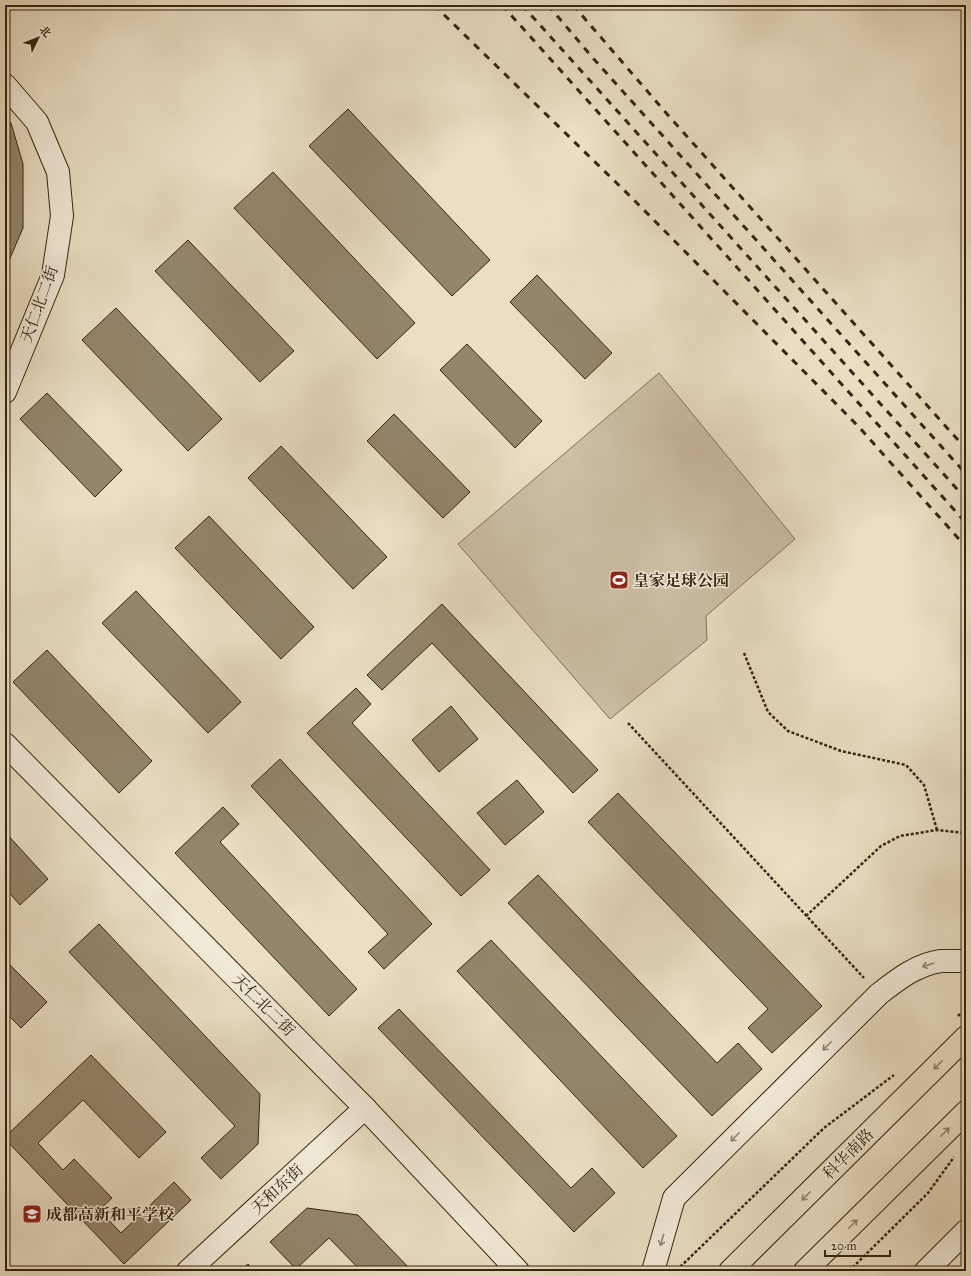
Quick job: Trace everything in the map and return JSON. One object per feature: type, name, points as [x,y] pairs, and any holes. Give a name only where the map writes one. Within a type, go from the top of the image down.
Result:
[{"type":"highway","name":"科华南路","points":[[730,1271],[966,1038]]},
{"type":"highway","points":[[805,1271],[966,1112]]},
{"type":"street","name":"天仁北二街","points":[[5,85],[37,122],[58,172],[62,216],[53,275],[5,392]]},
{"type":"street","name":"天仁北二街","points":[[5,744],[365,1108],[518,1271]]},
{"type":"street","points":[[653,1271],[674,1198],[879,994],[899,978],[919,967],[940,961],[966,961]]},
{"type":"street","name":"天和东街","points":[[188,1271],[365,1108]]},
{"type":"street","points":[[926,1271],[966,1231]]},
{"type":"path","points":[[744,653],[768,712],[788,731],[841,751],[906,765],[924,785],[937,830]]},
{"type":"path","points":[[628,723],[879,994]]},
{"type":"path","points":[[806,916],[881,846],[900,836],[937,830],[966,833]]},
{"type":"path","points":[[955,1018],[966,1008]]},
{"type":"path","points":[[678,1271],[685,1262],[824,1128],[898,1072]]},
{"type":"path","points":[[849,1271],[928,1193],[954,1156]]},
{"type":"shaded area","name":"皇家足球公园","points":[[659,373],[795,539],[706,616],[707,640],[610,719],[458,544]]},
{"type":"building","points":[[348,109],[490,260],[452,296],[309,146]]},
{"type":"building","points":[[5,117],[11,123],[23,164],[23,228],[5,270]]},
{"type":"building","points":[[273,172],[415,323],[377,359],[234,208]]},
{"type":"building","points":[[188,240],[294,351],[260,382],[155,271]]},
{"type":"building","points":[[537,275],[612,353],[585,379],[510,302]]},
{"type":"building","points":[[116,308],[222,419],[188,451],[82,340]]},
{"type":"building","points":[[467,344],[542,421],[515,448],[440,370]]},
{"type":"building","points":[[47,393],[122,470],[95,497],[20,419]]},
{"type":"building","points":[[394,414],[470,492],[443,518],[367,441]]},
{"type":"building","points":[[281,446],[387,557],[353,589],[248,478]]},
{"type":"building","points":[[209,516],[314,627],[281,659],[175,548]]},
{"type":"building","points":[[136,591],[241,702],[208,733],[102,623]]},
{"type":"building","points":[[442,604],[598,770],[573,793],[432,643],[382,690],[367,675]]},
{"type":"building","points":[[47,650],[152,761],[119,793],[13,682]]},
{"type":"building","points":[[356,688],[371,704],[352,723],[490,870],[461,896],[307,733]]},
{"type":"building","points":[[451,706],[478,739],[439,772],[412,740]]},
{"type":"building","points":[[280,759],[432,924],[384,969],[368,952],[388,934],[251,786]]},
{"type":"building","points":[[517,780],[544,812],[505,845],[477,813]]},
{"type":"building","points":[[618,793],[822,1006],[772,1053],[748,1028],[768,1009],[588,822]]},
{"type":"building","points":[[223,807],[239,824],[220,842],[357,989],[329,1016],[175,853]]},
{"type":"building","points":[[5,832],[48,879],[20,905],[5,888]]},
{"type":"building","points":[[538,875],[717,1063],[738,1043],[762,1069],[712,1116],[508,903]]},
{"type":"building","points":[[99,924],[260,1094],[258,1144],[221,1179],[201,1158],[235,1126],[69,952]]},
{"type":"building","points":[[491,940],[677,1136],[643,1168],[457,971]]},
{"type":"building","points":[[5,960],[47,1002],[21,1028],[5,1012]]},
{"type":"building","points":[[399,1009],[571,1188],[592,1168],[615,1193],[574,1232],[378,1028]]},
{"type":"building","points":[[91,1055],[166,1132],[139,1158],[83,1100],[38,1143],[63,1170],[74,1159],[112,1198],[99,1210],[121,1233],[174,1182],[191,1200],[124,1264],[5,1139],[5,1137]]},
{"type":"building","points":[[307,1208],[358,1215],[412,1271],[361,1271],[329,1238],[296,1269],[270,1242]]},
{"type":"building","points":[[248,1264],[255,1271],[240,1271]]},
{"type":"railway","points":[[434,5],[633,199],[858,426],[966,547]]},
{"type":"railway","points":[[502,5],[966,523]]},
{"type":"railway","points":[[522,5],[966,499]]},
{"type":"railway","points":[[548,5],[592,57],[966,474]]},
{"type":"railway","points":[[573,5],[667,114],[966,449]]},
{"type":"place","name":"皇家足球公园","points":[[619,580]]},
{"type":"place","name":"成都高新和平学校","points":[[32,1214]]}]
